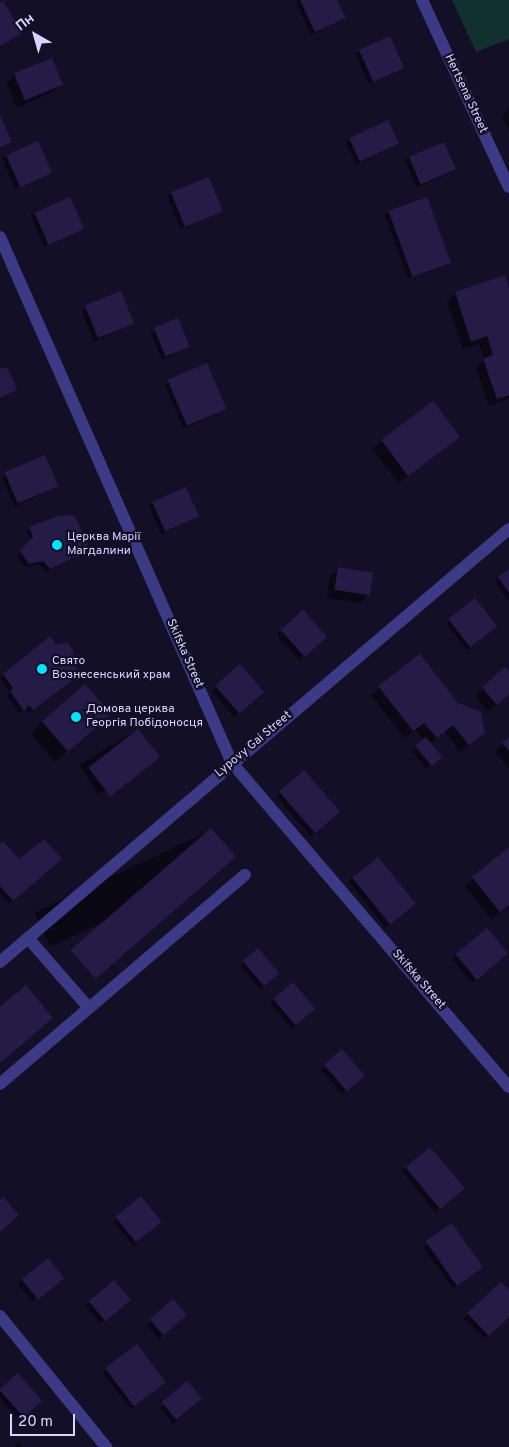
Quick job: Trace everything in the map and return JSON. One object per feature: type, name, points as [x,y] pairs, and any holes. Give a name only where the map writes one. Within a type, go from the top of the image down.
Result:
[{"type":"street","name":"Hertsena Street","points":[[422,0],[509,187]]},
{"type":"street","name":"Skifska Street","points":[[0,237],[232,763],[509,1086]]},
{"type":"street","name":"Lypovy Gai Street","points":[[0,962],[509,529]]},
{"type":"street","points":[[0,1084],[245,875]]},
{"type":"street","points":[[28,938],[89,1008]]},
{"type":"street","points":[[0,1316],[106,1447]]},
{"type":"green space","points":[[452,0],[509,0],[509,39],[476,52]]},
{"type":"building","points":[[300,0],[337,0],[346,18],[315,32]]},
{"type":"building","points":[[3,1],[22,33],[0,46],[0,3]]},
{"type":"building","points":[[390,36],[404,68],[373,82],[359,50]]},
{"type":"building","points":[[52,58],[63,85],[25,100],[14,73]]},
{"type":"building","points":[[0,115],[12,142],[0,147]]},
{"type":"building","points":[[388,120],[399,144],[360,162],[349,138]]},
{"type":"building","points":[[38,141],[52,173],[20,187],[6,155]]},
{"type":"building","points":[[444,142],[456,170],[421,184],[409,157]]},
{"type":"building","points":[[209,177],[223,211],[185,227],[171,192]]},
{"type":"building","points":[[70,197],[84,229],[49,245],[34,213]]},
{"type":"building","points":[[427,197],[451,263],[412,277],[388,211]]},
{"type":"building","points":[[505,275],[509,288],[509,395],[497,399],[483,359],[493,355],[487,336],[471,342],[455,292]]},
{"type":"building","points":[[121,291],[134,323],[98,338],[85,306]]},
{"type":"building","points":[[178,318],[190,347],[166,356],[154,328]]},
{"type":"building","points":[[207,363],[227,409],[187,426],[167,380]]},
{"type":"building","points":[[7,367],[17,390],[0,398],[0,369]]},
{"type":"building","points":[[433,401],[460,437],[408,476],[381,440]]},
{"type":"building","points":[[45,455],[58,486],[18,503],[4,472]]},
{"type":"building","points":[[186,487],[199,516],[165,531],[152,502]]},
{"type":"building","name":"Церква Марії Магдалини","points":[[74,515],[91,550],[50,569],[43,561],[29,564],[20,551],[33,536],[29,527],[59,516]]},
{"type":"building","points":[[338,567],[374,573],[370,595],[334,590]]},
{"type":"building","points":[[509,569],[509,593],[498,577]]},
{"type":"building","points":[[475,598],[497,626],[470,647],[448,619]]},
{"type":"building","points":[[303,610],[327,637],[305,657],[281,630]]},
{"type":"building","name":"Свято Вознесенський храм","points":[[50,636],[56,644],[68,643],[74,652],[72,663],[81,674],[33,710],[29,705],[24,711],[10,691],[13,688],[3,674]]},
{"type":"building","points":[[420,654],[458,703],[481,712],[485,733],[469,745],[453,725],[437,738],[424,723],[413,731],[378,686]]},
{"type":"building","points":[[240,664],[264,692],[239,714],[215,686]]},
{"type":"building","points":[[505,667],[509,671],[509,694],[497,705],[482,687]]},
{"type":"building","name":"Домова церква Георгія Побідоносця","points":[[85,684],[111,714],[68,752],[42,721]]},
{"type":"building","points":[[138,729],[160,757],[111,796],[88,768]]},
{"type":"building","points":[[426,737],[442,757],[431,766],[415,746]]},
{"type":"building","points":[[509,737],[509,751],[502,743]]},
{"type":"building","points":[[304,770],[340,812],[315,833],[279,792]]},
{"type":"building","points":[[211,828],[236,857],[96,979],[71,950]]},
{"type":"building","points":[[44,839],[62,859],[13,901],[0,886],[0,844],[3,841],[19,859]]},
{"type":"building","points":[[509,847],[509,905],[500,912],[472,877]]},
{"type":"building","points":[[378,857],[416,904],[390,924],[352,878]]},
{"type":"building","points":[[487,928],[508,953],[477,980],[456,954]]},
{"type":"building","points":[[258,948],[279,973],[264,986],[243,961]]},
{"type":"building","points":[[293,982],[315,1009],[296,1026],[273,999]]},
{"type":"building","points":[[26,985],[53,1018],[0,1063],[0,1007]]},
{"type":"building","points":[[342,1049],[365,1075],[347,1091],[324,1065]]},
{"type":"building","points":[[430,1147],[465,1188],[440,1209],[405,1168]]},
{"type":"building","points":[[141,1196],[162,1222],[136,1242],[115,1217]]},
{"type":"building","points":[[3,1197],[19,1215],[0,1232],[0,1200]]},
{"type":"building","points":[[452,1223],[483,1267],[457,1286],[426,1241]]},
{"type":"building","points":[[48,1258],[64,1278],[38,1300],[22,1279]]},
{"type":"building","points":[[114,1280],[131,1300],[105,1321],[89,1301]]},
{"type":"building","points":[[501,1282],[509,1290],[509,1317],[489,1336],[467,1313]]},
{"type":"building","points":[[173,1299],[187,1315],[163,1335],[150,1319]]},
{"type":"building","points":[[137,1344],[166,1382],[134,1406],[105,1368]]},
{"type":"building","points":[[18,1373],[42,1401],[23,1417],[0,1390]]},
{"type":"building","points":[[187,1381],[202,1399],[177,1420],[162,1402]]},
{"type":"place","name":"Церква Марії Магдалини","points":[[57,545]]},
{"type":"place","name":"Свято Вознесенський храм","points":[[42,669]]},
{"type":"place","name":"Домова церква Георгія Побідоносця","points":[[76,717]]}]
